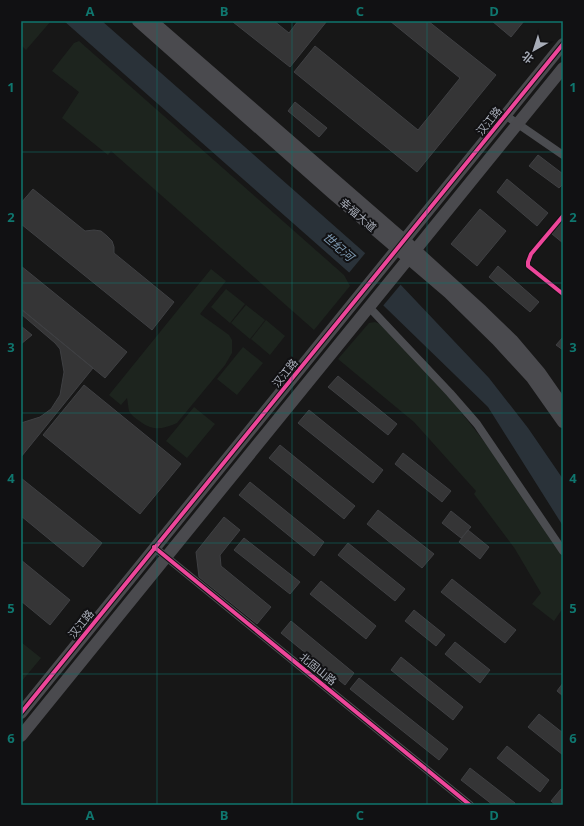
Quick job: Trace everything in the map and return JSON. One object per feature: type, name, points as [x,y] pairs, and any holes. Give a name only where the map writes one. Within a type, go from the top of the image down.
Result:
[{"type":"street","name":"幸福大道","points":[[138,21],[314,177],[401,244]]},
{"type":"street","name":"幸福大道","points":[[152,21],[401,244],[497,340],[532,378],[563,422]]},
{"type":"street","name":"汉江路","points":[[21,713],[563,44]]},
{"type":"street","points":[[21,736],[563,68]]},
{"type":"street","points":[[505,115],[563,154]]},
{"type":"street","name":"幸福大道","points":[[412,255],[482,311],[512,340],[540,373],[563,406]]},
{"type":"street","points":[[371,305],[477,424],[563,551]]},
{"type":"street","name":"北固山路","points":[[154,547],[470,805]]},
{"type":"shaded area","points":[[21,21],[51,21],[26,50],[21,45]]},
{"type":"shaded area","points":[[79,41],[344,275],[350,286],[314,330],[111,151],[108,155],[62,118],[79,92],[52,71],[74,43]]},
{"type":"shaded area","points":[[211,269],[226,281],[200,314],[229,335],[232,340],[232,353],[225,365],[177,423],[161,428],[152,428],[143,424],[131,414],[129,411],[127,398],[121,405],[109,395]]},
{"type":"shaded area","points":[[226,289],[245,304],[230,323],[211,307]]},
{"type":"shaded area","points":[[246,305],[265,320],[250,339],[231,323]]},
{"type":"shaded area","points":[[266,320],[285,336],[270,355],[251,339]]},
{"type":"shaded area","points":[[375,322],[380,324],[450,398],[490,449],[563,557],[563,608],[554,621],[532,604],[541,593],[515,549],[474,494],[476,491],[414,422],[338,359],[369,323]]},
{"type":"shaded area","points":[[243,347],[263,363],[237,395],[217,379]]},
{"type":"shaded area","points":[[194,407],[215,424],[187,458],[166,441]]},
{"type":"shaded area","points":[[21,642],[41,658],[21,682]]},
{"type":"water","name":"世纪河","points":[[64,21],[102,21],[399,283],[489,378],[528,428],[563,479],[563,526],[488,407],[353,276]]},
{"type":"pier","points":[[367,251],[402,283],[382,307],[348,274]]},
{"type":"building","points":[[274,21],[289,33],[298,21],[327,21],[290,67],[233,22]]},
{"type":"building","points":[[390,21],[428,21],[496,75],[417,172],[294,72],[315,46],[418,130],[460,78]]},
{"type":"building","points":[[492,21],[524,21],[511,37]]},
{"type":"building","points":[[295,102],[327,128],[319,137],[288,111]]},
{"type":"building","points":[[538,155],[563,174],[563,184],[559,188],[529,166]]},
{"type":"building","points":[[507,179],[548,213],[537,226],[497,192]]},
{"type":"building","points":[[33,189],[85,231],[101,231],[112,241],[114,253],[174,302],[152,330],[21,224],[21,203]]},
{"type":"building","points":[[480,209],[506,231],[477,266],[451,244]]},
{"type":"building","points":[[561,223],[563,224],[563,243],[552,234]]},
{"type":"building","points":[[21,266],[127,352],[105,378],[21,309]]},
{"type":"building","points":[[498,266],[539,302],[530,312],[489,277]]},
{"type":"building","points":[[21,309],[93,368],[21,457],[21,423],[40,417],[51,409],[60,395],[64,372],[60,349],[21,314]]},
{"type":"building","points":[[21,326],[32,335],[21,344]]},
{"type":"building","points":[[563,337],[563,350],[556,345]]},
{"type":"building","points":[[338,376],[397,424],[388,435],[328,387]]},
{"type":"building","points":[[84,385],[181,464],[140,514],[43,435]]},
{"type":"building","points":[[309,410],[383,470],[373,483],[298,423]]},
{"type":"building","points":[[280,445],[355,506],[344,519],[269,458]]},
{"type":"building","points":[[403,453],[451,491],[442,502],[395,464]]},
{"type":"building","points":[[21,478],[102,543],[83,567],[21,516]]},
{"type":"building","points":[[250,482],[324,542],[314,556],[239,495]]},
{"type":"building","points":[[378,510],[434,554],[422,568],[367,524]]},
{"type":"building","points":[[451,511],[471,527],[461,538],[442,523]]},
{"type":"building","points":[[224,517],[240,530],[220,555],[221,566],[271,607],[257,624],[199,577],[196,552]]},
{"type":"building","points":[[468,530],[489,547],[480,559],[459,542]]},
{"type":"building","points":[[244,538],[300,582],[290,594],[234,550]]},
{"type":"building","points":[[348,543],[405,589],[395,601],[338,555]]},
{"type":"building","points":[[21,560],[70,600],[50,625],[21,601]]},
{"type":"building","points":[[452,579],[516,630],[505,643],[441,592]]},
{"type":"building","points":[[321,581],[376,626],[366,639],[310,594]]},
{"type":"building","points":[[414,610],[445,635],[436,646],[405,621]]},
{"type":"building","points":[[291,621],[354,673],[345,685],[281,633]]},
{"type":"building","points":[[455,642],[490,670],[480,683],[445,654]]},
{"type":"building","points":[[401,657],[463,707],[453,720],[391,670]]},
{"type":"building","points":[[359,678],[448,749],[439,760],[350,689]]},
{"type":"building","points":[[563,683],[563,696],[557,691]]},
{"type":"building","points":[[539,714],[563,733],[563,755],[528,727]]},
{"type":"building","points":[[507,746],[549,780],[540,792],[497,758]]},
{"type":"building","points":[[470,768],[515,803],[514,805],[493,805],[461,780]]},
{"type":"building","points":[[561,789],[563,790],[563,805],[556,805],[551,801]]},
{"type":"cycle path","points":[[21,713],[563,44]]},
{"type":"cycle path","points":[[563,216],[531,254],[528,262],[528,266],[563,294]]},
{"type":"cycle path","points":[[154,547],[470,805]]}]
